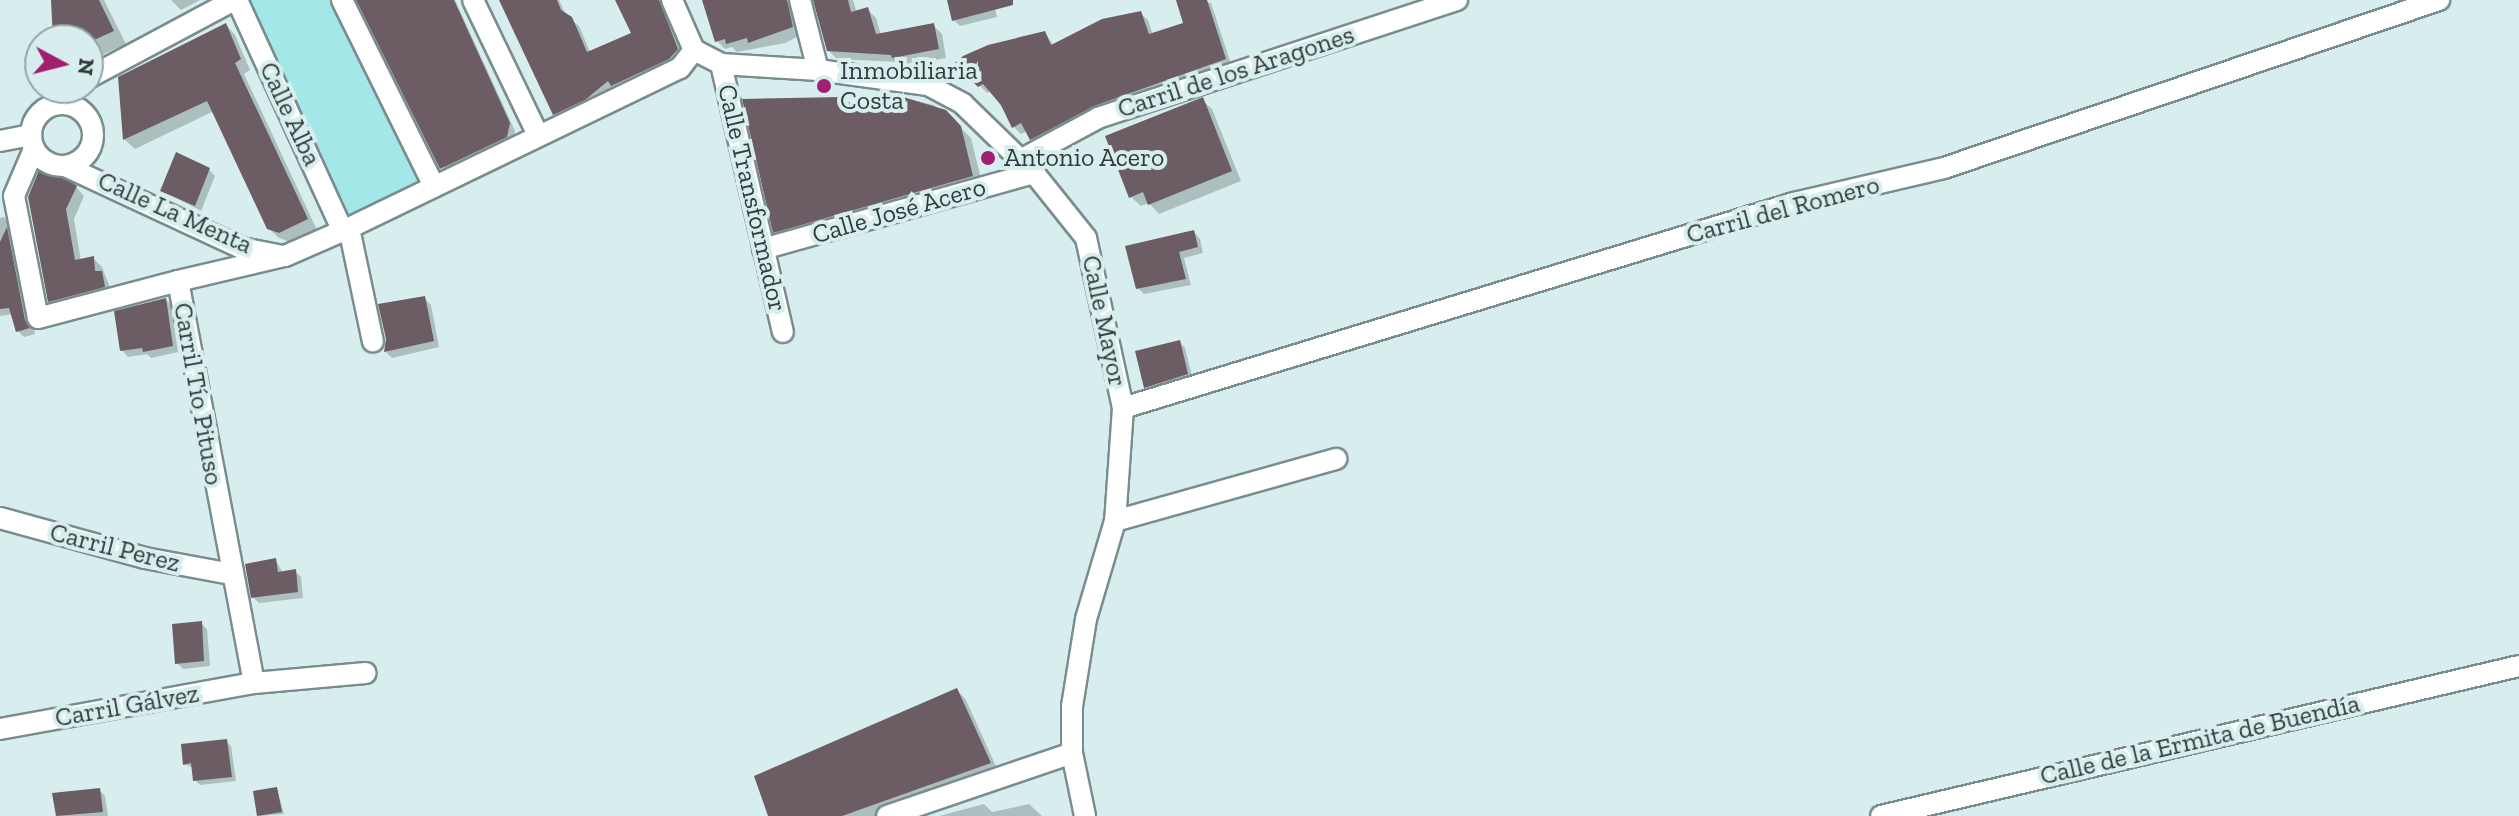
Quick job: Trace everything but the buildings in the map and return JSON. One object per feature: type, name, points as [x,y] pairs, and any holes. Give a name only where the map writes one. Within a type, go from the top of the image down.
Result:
[{"type":"street","points":[[104,70],[235,0]]},
{"type":"street","name":"Calle Alba","points":[[235,0],[346,228]]},
{"type":"street","points":[[342,0],[434,186]]},
{"type":"street","points":[[473,0],[538,135]]},
{"type":"street","points":[[672,0],[694,50]]},
{"type":"street","points":[[800,0],[818,70]]},
{"type":"street","name":"Carril de los Aragones","points":[[1028,166],[1098,118],[1457,0]]},
{"type":"street","name":"Carril del Romero","points":[[1123,408],[1794,203],[1944,168],[2439,0]]},
{"type":"street","name":"Carril Tío Pituso","points":[[254,683],[178,281],[285,256],[680,68],[694,50]]},
{"type":"street","name":"Calle Mayor","points":[[694,50],[721,64],[818,70],[928,85],[963,104],[1028,166],[1086,238],[1123,408],[1115,521],[1086,619],[1072,706],[1072,753],[1085,816]]},
{"type":"street","name":"Calle Transformador","points":[[721,64],[783,332]]},
{"type":"street","points":[[51,104],[41,113],[32,142],[7,198],[38,318],[178,281]]},
{"type":"street","points":[[32,142],[45,162],[65,166],[84,158],[90,149],[93,129],[82,111],[64,104],[41,113]]},
{"type":"street","points":[[0,141],[32,142]]},
{"type":"street","name":"Calle La Menta","points":[[65,166],[242,248],[285,256]]},
{"type":"street","name":"Calle José Acero","points":[[763,249],[1028,166]]},
{"type":"street","points":[[346,228],[373,342]]},
{"type":"street","points":[[1115,521],[1336,459]]},
{"type":"street","name":"Carril Perez","points":[[0,518],[145,558],[231,574]]},
{"type":"street","name":"Calle de la Ermita de Buendía","points":[[1881,816],[2519,666]]},
{"type":"street","name":"Carril Gálvez","points":[[0,729],[254,683],[366,673]]},
{"type":"street","points":[[887,816],[1072,753]]},
{"type":"shaded area","points":[[238,0],[341,0],[432,186],[343,227]]},
{"type":"place","name":"Inmobiliaria Costa","points":[[824,86]]},
{"type":"place","name":"Antonio Acero","points":[[988,158]]}]
